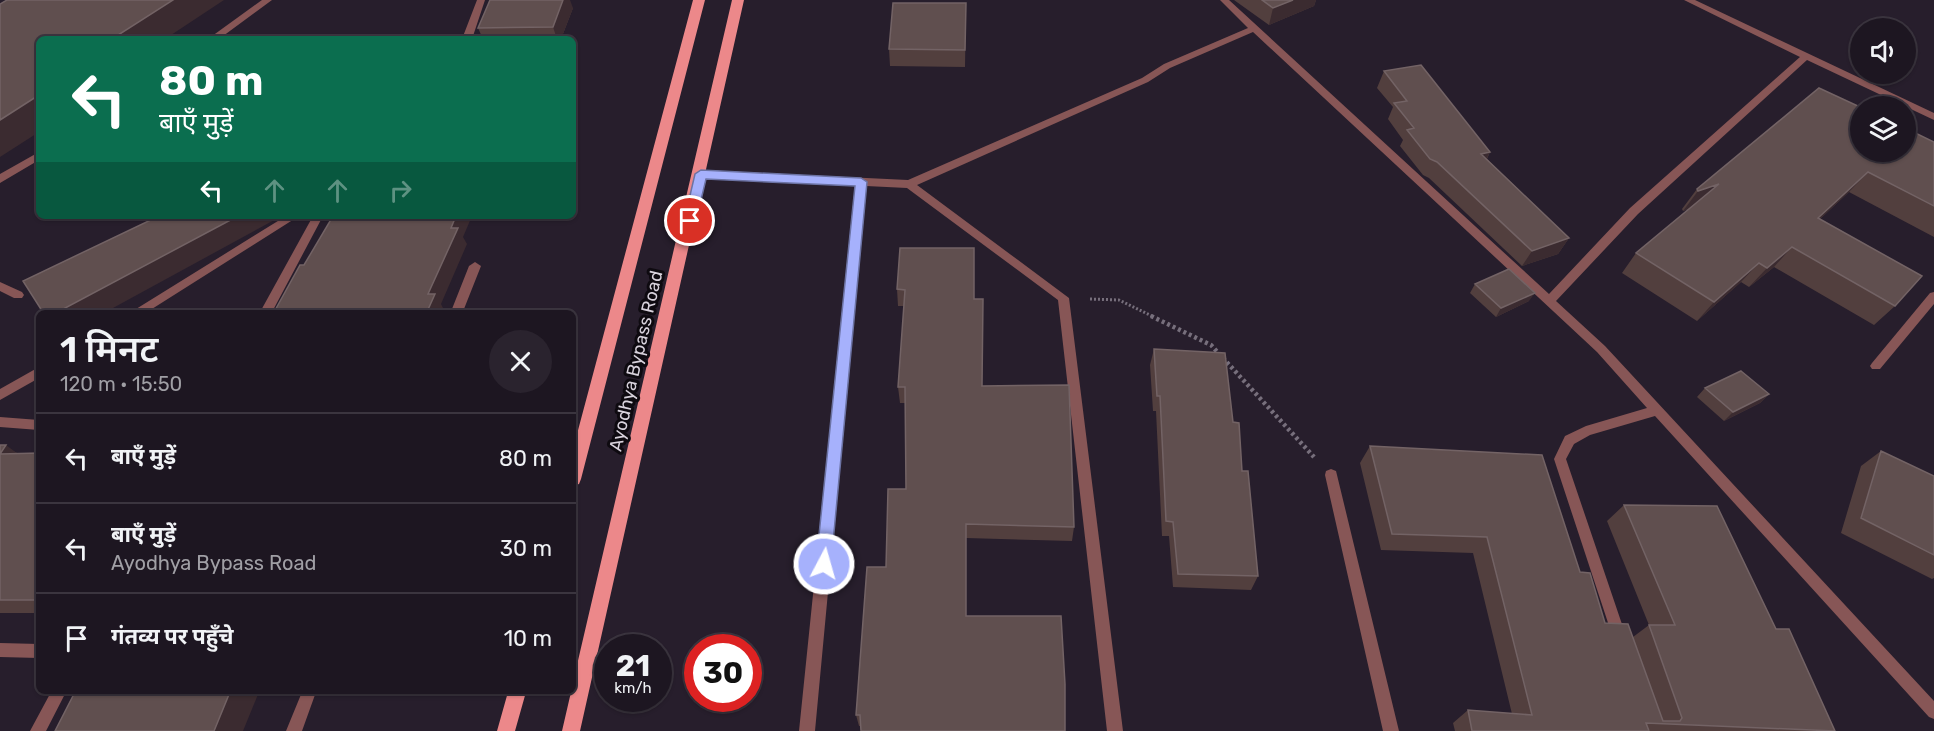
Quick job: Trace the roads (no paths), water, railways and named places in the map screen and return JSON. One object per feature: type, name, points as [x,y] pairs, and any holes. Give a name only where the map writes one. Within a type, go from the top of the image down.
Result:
[{"type":"main road","name":"Ayodhya Bypass Road","points":[[576,468],[699,0]]},
{"type":"main road","name":"Ayodhya Bypass Road","points":[[571,731],[701,174],[738,0]]},
{"type":"main road","points":[[506,731],[516,694]]},
{"type":"street","points":[[217,36],[268,0]]},
{"type":"street","points":[[468,36],[481,0]]},
{"type":"street","points":[[1224,0],[1601,349],[1934,712]]},
{"type":"street","points":[[1688,0],[1934,117]]},
{"type":"street","points":[[701,174],[909,184],[1145,80],[1167,66],[1255,28]]},
{"type":"street","points":[[1549,301],[1634,211],[1805,57]]},
{"type":"street","points":[[0,179],[34,163]]},
{"type":"street","points":[[807,731],[861,182]]},
{"type":"street","points":[[909,184],[1063,298],[1115,731]]},
{"type":"street","points":[[141,310],[289,219]]},
{"type":"street","points":[[267,310],[316,219]]},
{"type":"street","points":[[458,310],[475,266]]},
{"type":"street","points":[[0,286],[18,295]]},
{"type":"street","points":[[1875,366],[1934,296]]},
{"type":"street","points":[[0,395],[36,374]]},
{"type":"street","points":[[1624,652],[1560,459],[1569,440],[1586,431],[1657,410]]},
{"type":"street","points":[[0,422],[36,425]]},
{"type":"street","points":[[1331,475],[1390,731]]},
{"type":"street","points":[[0,650],[36,651]]},
{"type":"street","points":[[38,731],[58,694]]},
{"type":"street","points":[[294,731],[308,694]]}]
